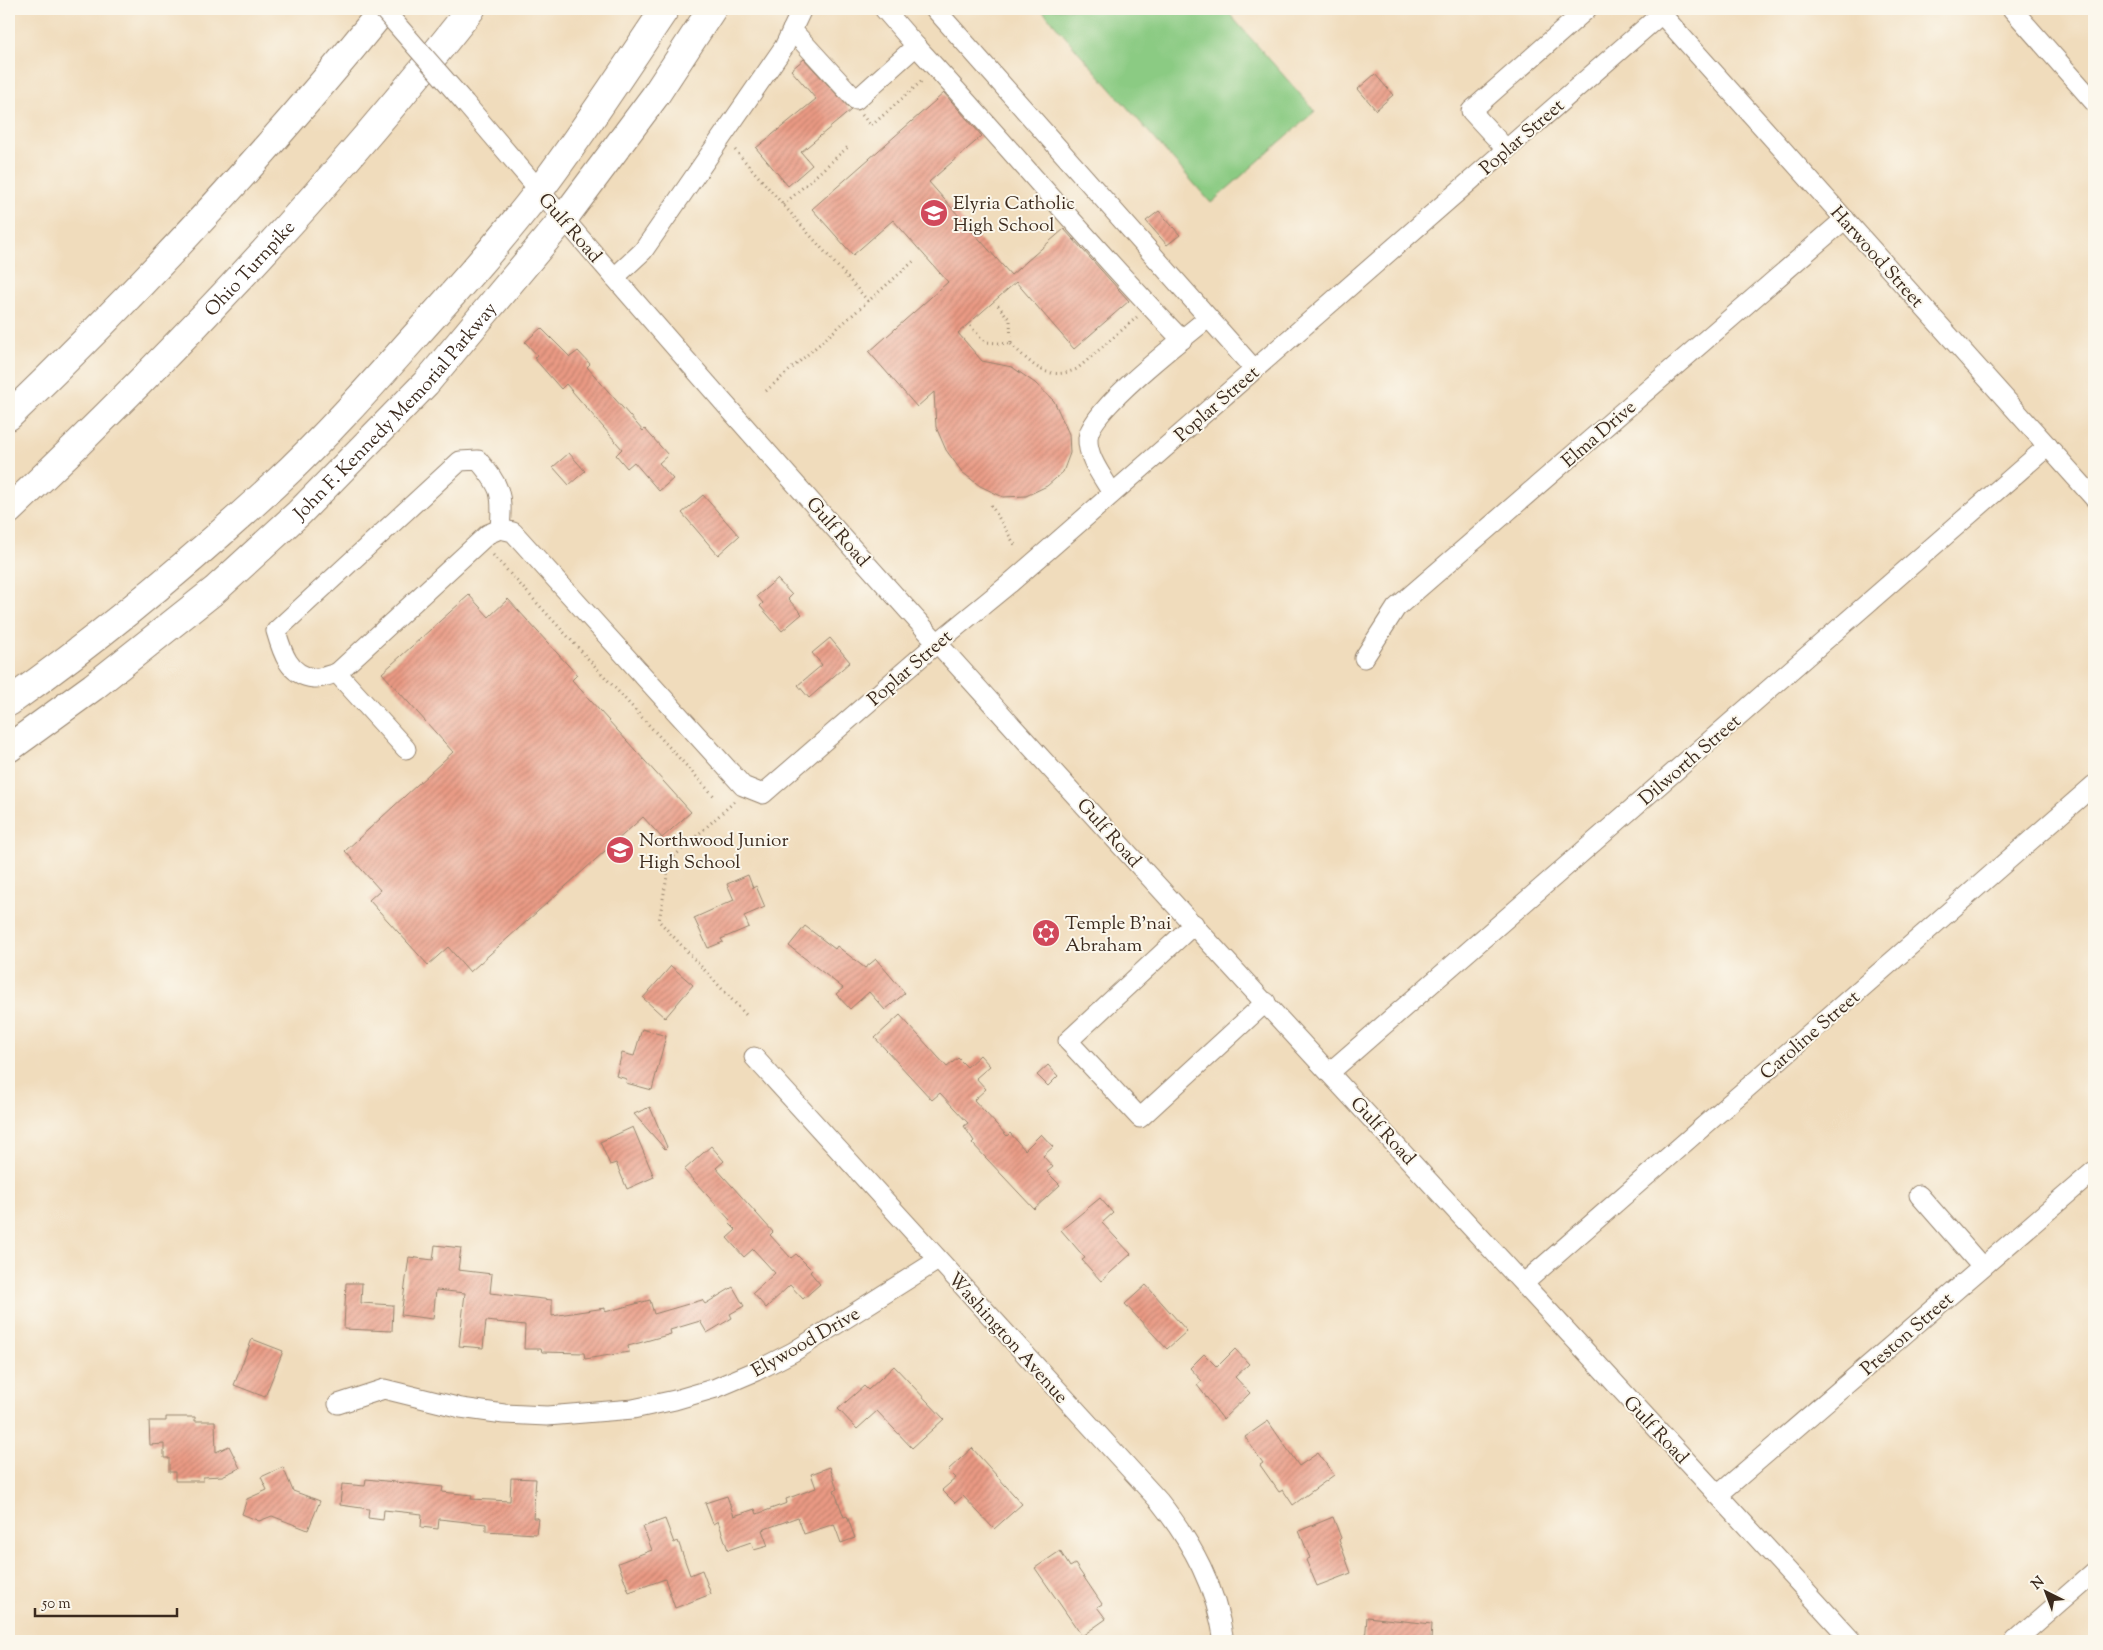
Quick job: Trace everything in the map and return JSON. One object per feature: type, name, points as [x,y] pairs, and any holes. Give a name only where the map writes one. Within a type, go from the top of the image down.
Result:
[{"type":"highway","points":[[9,416],[133,292],[247,170],[384,9]]},
{"type":"highway","name":"Ohio Turnpike","points":[[9,510],[117,405],[244,273],[385,114],[471,9]]},
{"type":"highway","name":"John F. Kennedy Memorial Parkway","points":[[9,702],[58,667],[135,606],[274,485],[382,374],[495,247],[539,191],[665,9]]},
{"type":"highway","name":"John F. Kennedy Memorial Parkway","points":[[9,748],[146,647],[215,590],[299,514],[426,383],[564,218],[655,96],[712,9]]},
{"type":"street","name":"Gulf Road","points":[[384,9],[539,191],[937,642],[1852,1641]]},
{"type":"street","points":[[615,277],[643,251],[784,47],[802,9]]},
{"type":"street","points":[[884,9],[979,114],[1114,270],[1182,340]]},
{"type":"street","points":[[935,9],[1254,369]]},
{"type":"street","points":[[1506,149],[1471,111],[1587,9]]},
{"type":"street","points":[[2012,9],[2094,102]]},
{"type":"street","name":"Poplar Street","points":[[756,792],[937,642],[1112,493],[1506,149],[1662,10]]},
{"type":"street","name":"Harwood Street","points":[[1662,10],[2094,498]]},
{"type":"street","points":[[792,30],[856,100],[916,46]]},
{"type":"street","name":"Elma Drive","points":[[1364,658],[1396,608],[1845,218]]},
{"type":"street","points":[[1112,493],[1090,454],[1088,437],[1097,417],[1122,392],[1208,318]]},
{"type":"street","name":"Dilworth Street","points":[[1330,1072],[2048,446]]},
{"type":"street","points":[[500,529],[502,503],[496,482],[478,460],[460,461],[276,631],[282,654],[295,672],[315,679],[337,672],[488,534],[500,529],[513,532],[743,786],[756,792]]},
{"type":"street","points":[[337,672],[406,749]]},
{"type":"street","name":"Caroline Street","points":[[1524,1283],[2094,785]]},
{"type":"street","points":[[1194,924],[1068,1041],[1140,1118],[1266,1002]]},
{"type":"street","name":"Washington Avenue","points":[[754,1058],[1179,1526],[1202,1564],[1210,1584],[1224,1641]]},
{"type":"street","name":"Preston Street","points":[[1718,1494],[2094,1171]]},
{"type":"street","points":[[1919,1196],[1982,1267]]},
{"type":"street","name":"Elywood Drive","points":[[338,1404],[384,1389],[462,1408],[504,1414],[547,1416],[633,1409],[675,1400],[732,1381],[793,1352],[938,1260]]},
{"type":"street","points":[[2015,1641],[2094,1572]]},
{"type":"path","points":[[730,144],[868,302]]},
{"type":"path","points":[[783,205],[848,146]]},
{"type":"path","points":[[766,391],[915,260]]},
{"type":"path","points":[[996,303],[1010,320],[1011,344]]},
{"type":"path","points":[[970,326],[985,342],[1011,344],[1035,366],[1050,374],[1066,374],[1077,369],[1143,311]]},
{"type":"path","points":[[991,505],[1015,545]]},
{"type":"path","points":[[494,555],[714,796]]},
{"type":"path","points":[[748,1017],[659,922],[670,860],[756,792]]},
{"type":"green space","points":[[1041,9],[1225,9],[1315,111],[1211,203]]},
{"type":"building","points":[[804,59],[851,110],[801,152],[812,165],[788,186],[756,148],[816,99],[791,70]]},
{"type":"building","points":[[1375,74],[1393,95],[1376,110],[1358,89]]},
{"type":"building","points":[[944,93],[982,136],[929,182],[1011,275],[1064,229],[1129,301],[1074,349],[1016,282],[958,333],[982,361],[1012,367],[1035,383],[1054,401],[1069,434],[1070,453],[1063,472],[1047,486],[1026,496],[1003,497],[980,486],[962,472],[946,450],[936,427],[934,392],[917,407],[869,352],[948,282],[893,220],[853,255],[812,209]]},
{"type":"building","points":[[1159,211],[1180,235],[1167,245],[1146,221]]},
{"type":"building","points":[[541,328],[570,357],[578,351],[590,364],[587,367],[643,431],[645,429],[668,455],[659,463],[673,479],[659,491],[634,462],[627,468],[616,455],[622,449],[566,384],[561,389],[534,358],[537,355],[525,342]]},
{"type":"building","points":[[569,453],[585,471],[569,485],[553,467]]},
{"type":"building","points":[[703,495],[739,536],[718,555],[682,513]]},
{"type":"building","points":[[777,579],[792,595],[788,599],[802,614],[782,631],[760,606],[763,603],[757,596]]},
{"type":"building","points":[[469,595],[489,617],[508,599],[577,675],[572,680],[691,812],[662,838],[643,817],[470,972],[448,947],[428,965],[369,900],[380,890],[345,851],[453,752],[382,673]]},
{"type":"building","points":[[830,638],[850,662],[809,698],[798,685],[822,665],[812,653]]},
{"type":"building","points":[[748,875],[753,888],[756,886],[765,907],[744,916],[749,927],[721,939],[723,942],[708,948],[694,918],[734,900],[727,884]]},
{"type":"building","points":[[805,926],[835,949],[837,946],[865,968],[876,959],[905,993],[885,1010],[869,992],[850,1009],[836,994],[843,988],[789,946]]},
{"type":"building","points":[[671,966],[693,985],[665,1018],[643,998]]},
{"type":"building","points":[[900,1015],[947,1067],[958,1058],[967,1067],[980,1055],[990,1066],[976,1078],[986,1089],[974,1100],[1007,1136],[1010,1133],[1025,1150],[1041,1134],[1053,1147],[1043,1156],[1053,1167],[1047,1172],[1060,1185],[1034,1209],[972,1143],[974,1141],[964,1126],[968,1123],[940,1093],[932,1100],[875,1038]]},
{"type":"building","points":[[642,1029],[666,1036],[652,1090],[626,1083],[627,1079],[616,1076],[622,1053],[634,1056]]},
{"type":"building","points":[[1048,1065],[1058,1076],[1048,1086],[1037,1075]]},
{"type":"building","points":[[650,1107],[667,1147],[665,1149],[634,1114]]},
{"type":"building","points":[[633,1127],[654,1177],[627,1189],[616,1163],[610,1165],[600,1142]]},
{"type":"building","points":[[711,1146],[724,1161],[716,1168],[773,1232],[770,1235],[791,1258],[796,1254],[812,1270],[810,1272],[820,1284],[803,1299],[790,1285],[766,1308],[753,1293],[775,1273],[753,1249],[744,1257],[727,1238],[736,1230],[728,1222],[730,1220],[684,1170]]},
{"type":"building","points":[[1100,1198],[1113,1213],[1102,1223],[1131,1254],[1101,1281],[1082,1260],[1085,1258],[1061,1230]]},
{"type":"building","points":[[435,1245],[461,1248],[458,1270],[492,1274],[490,1293],[552,1300],[552,1316],[605,1308],[605,1312],[650,1300],[654,1314],[702,1300],[705,1304],[733,1287],[744,1306],[730,1314],[732,1318],[707,1333],[700,1321],[670,1330],[671,1334],[628,1346],[629,1352],[585,1359],[584,1353],[542,1352],[541,1349],[524,1349],[525,1325],[486,1321],[483,1348],[459,1346],[465,1293],[436,1290],[433,1319],[401,1315],[409,1257],[433,1260]]},
{"type":"building","points":[[346,1283],[362,1283],[361,1303],[393,1305],[392,1331],[344,1329]]},
{"type":"building","points":[[1146,1285],[1187,1331],[1167,1349],[1125,1304]]},
{"type":"building","points":[[252,1339],[283,1351],[265,1397],[234,1385]]},
{"type":"building","points":[[1235,1349],[1249,1364],[1235,1377],[1250,1393],[1223,1419],[1197,1385],[1202,1381],[1190,1368],[1204,1354],[1217,1367]]},
{"type":"building","points":[[894,1366],[944,1419],[912,1448],[877,1411],[857,1429],[838,1409],[864,1386],[868,1390]]},
{"type":"building","points":[[166,1417],[195,1417],[195,1421],[215,1421],[216,1452],[229,1446],[240,1468],[222,1476],[203,1477],[203,1481],[175,1481],[175,1472],[169,1472],[169,1458],[164,1458],[164,1444],[150,1445],[149,1421],[166,1421]]},
{"type":"building","points":[[1268,1421],[1299,1466],[1318,1453],[1334,1475],[1293,1505],[1283,1490],[1279,1492],[1260,1465],[1263,1463],[1245,1437]]},
{"type":"building","points":[[972,1448],[1022,1504],[994,1529],[963,1496],[955,1503],[942,1490],[956,1478],[948,1470]]},
{"type":"building","points":[[283,1467],[293,1491],[320,1501],[308,1530],[272,1516],[259,1521],[242,1514],[247,1499],[267,1490],[261,1477]]},
{"type":"building","points":[[830,1467],[837,1489],[834,1490],[844,1517],[847,1516],[855,1538],[841,1543],[834,1524],[804,1534],[798,1517],[762,1530],[768,1546],[754,1550],[751,1542],[728,1550],[718,1521],[713,1524],[705,1503],[727,1496],[734,1516],[755,1509],[757,1514],[787,1503],[786,1499],[816,1488],[811,1474]]},
{"type":"building","points":[[511,1478],[536,1479],[533,1518],[538,1518],[536,1534],[486,1531],[486,1524],[439,1519],[438,1529],[421,1527],[422,1514],[384,1510],[383,1520],[368,1518],[369,1509],[340,1505],[342,1484],[365,1486],[366,1479],[443,1487],[442,1492],[472,1495],[471,1499],[510,1501]]},
{"type":"building","points":[[1333,1517],[1351,1573],[1317,1586],[1306,1560],[1310,1558],[1299,1531]]},
{"type":"building","points":[[665,1519],[674,1543],[678,1541],[690,1575],[702,1570],[711,1594],[675,1608],[665,1579],[629,1592],[618,1563],[652,1550],[643,1527]]},
{"type":"building","points":[[1060,1551],[1070,1567],[1075,1564],[1102,1604],[1097,1607],[1106,1619],[1082,1636],[1035,1568]]},
{"type":"building","points":[[1367,1617],[1432,1624],[1431,1641],[1365,1641]]},
{"type":"place","name":"Elyria Catholic High School","points":[[934,213]]},
{"type":"place","name":"Northwood Junior High School","points":[[620,850]]},
{"type":"place","name":"Temple B'nai Abraham","points":[[1046,933]]}]
